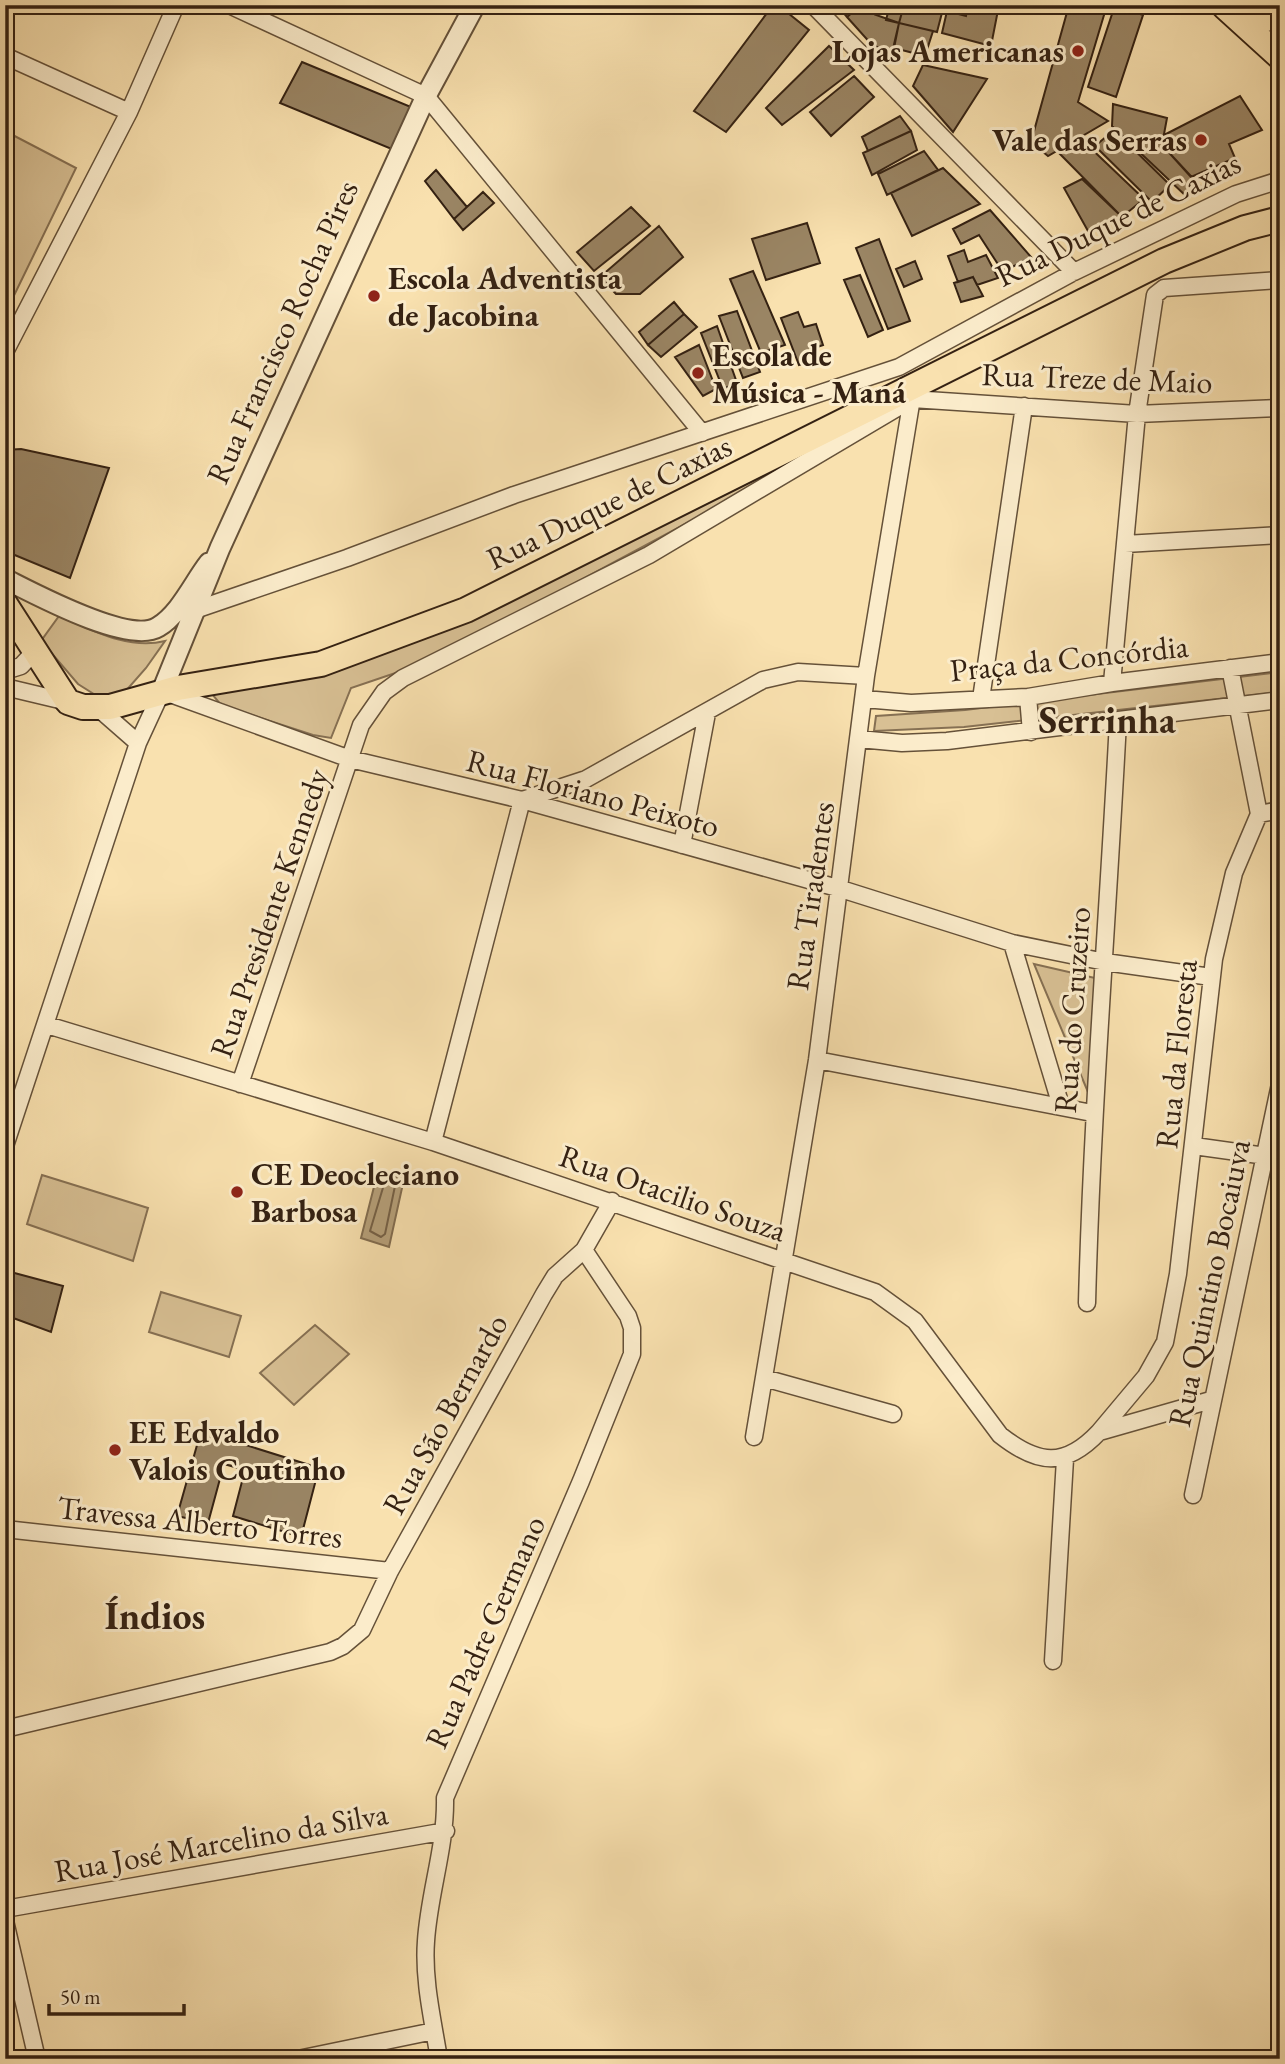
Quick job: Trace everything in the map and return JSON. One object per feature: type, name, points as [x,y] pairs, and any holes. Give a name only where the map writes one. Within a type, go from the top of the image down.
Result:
[{"type":"main road","points":[[1222,6],[1280,21]]},
{"type":"main road","points":[[1222,6],[1280,57]]},
{"type":"main road","name":"Rua Duque de Caxias","points":[[98,708],[123,704],[170,690],[321,664],[466,610],[913,394],[1164,261],[1245,228],[1280,219]]},
{"type":"main road","points":[[5,604],[68,702],[98,708]]},
{"type":"street","points":[[5,352],[129,111],[176,5]]},
{"type":"street","points":[[229,5],[426,96],[702,433]]},
{"type":"street","name":"Rua Francisco Rocha Pires","points":[[5,1146],[138,743],[170,690],[220,548],[426,96],[475,5]]},
{"type":"street","points":[[813,5],[1074,272]]},
{"type":"street","points":[[5,56],[129,111]]},
{"type":"street","name":"Rua Duque de Caxias","points":[[198,609],[347,558],[514,495],[899,367],[1074,272],[1236,194],[1280,180]]},
{"type":"street","points":[[1112,683],[1137,414],[1151,311],[1159,290],[1280,280]]},
{"type":"street","points":[[899,367],[913,394]]},
{"type":"street","name":"Rua Duque de Caxias","points":[[350,760],[361,724],[371,706],[403,678],[649,555],[913,394]]},
{"type":"street","name":"Rua Treze de Maio","points":[[913,394],[1137,414],[1280,408]]},
{"type":"street","name":"Rua Tiradentes","points":[[754,1437],[817,1060],[841,890],[866,676],[913,394]]},
{"type":"street","points":[[981,699],[1024,406]]},
{"type":"street","points":[[1125,544],[1280,535]]},
{"type":"street","points":[[5,579],[104,622],[143,632],[158,627],[172,614],[220,548]]},
{"type":"street","points":[[5,671],[21,666],[36,651]]},
{"type":"street","name":"Praça da Concórdia","points":[[864,699],[911,702],[1028,697],[1112,683],[1280,662]]},
{"type":"street","points":[[1230,668],[1259,814],[1280,810]]},
{"type":"street","points":[[433,1142],[522,800],[579,782],[763,680],[813,671],[866,676]]},
{"type":"street","points":[[5,687],[68,702]]},
{"type":"street","name":"Rua Floriano Peixoto","points":[[170,690],[350,760],[522,800],[841,890],[1012,943],[1105,962],[1211,977]]},
{"type":"street","points":[[1028,697],[1031,732]]},
{"type":"street","name":"Praça da Concórdia","points":[[859,739],[936,741],[1031,732],[1280,700]]},
{"type":"street","points":[[98,708],[138,743]]},
{"type":"street","points":[[682,845],[707,713]]},
{"type":"street","name":"Rua do Cruzeiro","points":[[1087,1303],[1092,1113],[1105,962],[1118,721]]},
{"type":"street","name":"Rua Presidente Kennedy","points":[[240,1084],[350,760]]},
{"type":"street","name":"Rua da Floresta","points":[[1099,1432],[1146,1376],[1165,1342],[1178,1274],[1211,977],[1234,873],[1259,814]]},
{"type":"street","points":[[1012,943],[1061,1106]]},
{"type":"street","name":"Rua Otacilio Souza","points":[[47,1025],[433,1142],[783,1261],[848,1280],[897,1305],[915,1321],[1000,1435],[1040,1457],[1065,1459]]},
{"type":"street","points":[[817,1060],[1092,1113]]},
{"type":"street","name":"Rua Quintino Bocaiuva","points":[[1194,1495],[1211,1400],[1273,1157],[1280,1084]]},
{"type":"street","points":[[1194,1146],[1273,1157]]},
{"type":"street","name":"Rua São Bernardo","points":[[5,1729],[343,1647],[362,1630],[390,1571],[544,1294],[555,1276],[584,1250],[612,1201]]},
{"type":"street","name":"Rua Padre Germano","points":[[439,2059],[427,1976],[426,1940],[446,1830],[445,1798],[582,1481],[632,1354],[632,1328],[628,1316],[584,1250]]},
{"type":"street","points":[[764,1378],[892,1414]]},
{"type":"street","points":[[1053,1661],[1065,1459],[1099,1432],[1211,1400]]},
{"type":"street","name":"Travessa Alberto Torres","points":[[5,1529],[390,1571]]},
{"type":"street","name":"Rua José Marcelino da Silva","points":[[5,1909],[446,1830]]},
{"type":"street","points":[[5,1921],[37,2059]]},
{"type":"street","points":[[298,2059],[434,2031]]},
{"type":"shaded area","points":[[5,131],[76,168],[5,314]]},
{"type":"shaded area","points":[[876,412],[782,472],[512,617],[419,665],[351,688],[331,738],[313,735],[221,705],[207,688],[333,668]]},
{"type":"shaded area","points":[[59,616],[124,641],[165,641],[124,693],[97,696],[78,684],[41,641]]},
{"type":"shaded area","points":[[1280,672],[1280,692],[964,727],[874,731],[876,716],[965,710]]},
{"type":"shaded area","points":[[1034,964],[1095,978],[1088,1092]]},
{"type":"shaded area","points":[[42,1175],[148,1208],[133,1261],[27,1224]]},
{"type":"shaded area","points":[[161,1292],[241,1316],[229,1357],[149,1332]]},
{"type":"shaded area","points":[[315,1325],[349,1354],[294,1405],[260,1373]]},
{"type":"water","points":[[378,1171],[404,1179],[389,1247],[361,1238]]},
{"type":"building","points":[[773,5],[778,5],[809,30],[726,132],[694,111]]},
{"type":"building","points":[[837,5],[861,5],[847,17]]},
{"type":"building","points":[[861,5],[879,5],[884,9],[876,15],[899,23],[892,53],[872,45],[847,17]]},
{"type":"building","points":[[890,5],[904,5],[899,23],[886,20]]},
{"type":"building","points":[[904,5],[944,5],[937,32],[899,23]]},
{"type":"building","points":[[968,5],[999,5],[991,46],[942,33],[947,11],[966,16]]},
{"type":"building","points":[[1069,5],[1107,5],[1078,102],[1108,121],[1048,156],[1031,142]]},
{"type":"building","points":[[1115,5],[1143,15],[1116,97],[1088,87]]},
{"type":"building","points":[[899,23],[933,31],[925,56],[894,48]]},
{"type":"building","points":[[829,46],[854,70],[782,125],[766,108]]},
{"type":"building","points":[[302,62],[411,107],[394,150],[280,103]]},
{"type":"building","points":[[923,65],[987,79],[953,132],[913,86]]},
{"type":"building","points":[[854,76],[874,97],[831,136],[810,112]]},
{"type":"building","name":"Vale das Serras","points":[[1240,96],[1262,130],[1229,144],[1235,158],[1191,177],[1162,145],[1164,135]]},
{"type":"building","points":[[1113,104],[1167,118],[1162,145],[1202,188],[1187,197],[1112,126]]},
{"type":"building","points":[[900,116],[911,131],[868,151],[862,137]]},
{"type":"building","points":[[1114,130],[1170,185],[1152,202],[1095,146]]},
{"type":"building","points":[[911,131],[917,150],[872,175],[863,153]]},
{"type":"building","points":[[1080,138],[1144,199],[1122,217],[1060,154]]},
{"type":"building","points":[[924,151],[938,170],[887,195],[878,174]]},
{"type":"building","points":[[943,168],[980,204],[912,236],[891,193]]},
{"type":"building","points":[[436,170],[467,207],[454,219],[425,181]]},
{"type":"building","points":[[1082,179],[1122,217],[1088,231],[1064,188]]},
{"type":"building","points":[[483,192],[494,203],[463,230],[454,219]]},
{"type":"building","points":[[631,207],[650,226],[594,271],[577,252]]},
{"type":"building","points":[[990,210],[1031,257],[1003,272],[979,235],[961,244],[953,229]]},
{"type":"building","points":[[807,223],[820,263],[766,280],[752,239]]},
{"type":"building","points":[[659,226],[683,257],[640,294],[616,294],[600,277]]},
{"type":"building","points":[[879,239],[910,321],[888,329],[856,248]]},
{"type":"building","points":[[964,250],[968,262],[986,255],[998,278],[977,285],[973,277],[958,282],[948,256]]},
{"type":"building","points":[[915,261],[922,279],[904,287],[896,269]]},
{"type":"building","points":[[753,271],[785,345],[761,353],[730,279]]},
{"type":"building","points":[[860,275],[883,330],[868,337],[844,280]]},
{"type":"building","points":[[973,277],[983,296],[961,302],[954,283]]},
{"type":"building","points":[[674,302],[684,314],[648,345],[639,332]]},
{"type":"building","points":[[737,311],[760,372],[743,378],[719,316]]},
{"type":"building","points":[[798,312],[804,327],[816,324],[823,345],[811,349],[815,360],[799,365],[781,318]]},
{"type":"building","points":[[684,314],[697,327],[661,357],[648,345]]},
{"type":"building","points":[[717,326],[737,383],[723,389],[701,333]]},
{"type":"building","name":"Escola de Música - Maná","points":[[699,345],[716,389],[703,396],[675,357]]},
{"type":"building","points":[[21,449],[109,468],[70,578],[5,551],[5,450]]},
{"type":"building","points":[[5,642],[14,652],[8,665],[5,665]]},
{"type":"building","points":[[7,1271],[63,1286],[51,1332],[5,1315]]},
{"type":"building","points":[[201,1431],[319,1468],[301,1537],[233,1516],[245,1470],[224,1464],[208,1523],[177,1516]]},
{"type":"place","name":"Lojas Americanas","points":[[1078,51]]},
{"type":"place","name":"Vale das Serras","points":[[1201,140]]},
{"type":"place","name":"Escola Adventista de Jacobina","points":[[374,296]]},
{"type":"place","name":"Escola de Música - Maná","points":[[698,373]]},
{"type":"place","name":"CE Deocleciano Barbosa","points":[[237,1192]]},
{"type":"place","name":"EE Edvaldo Valois Coutinho","points":[[115,1450]]},
{"type":"district","name":"Serrinha","points":[[1107,720]]},
{"type":"district","name":"Índios","points":[[155,1616]]}]
